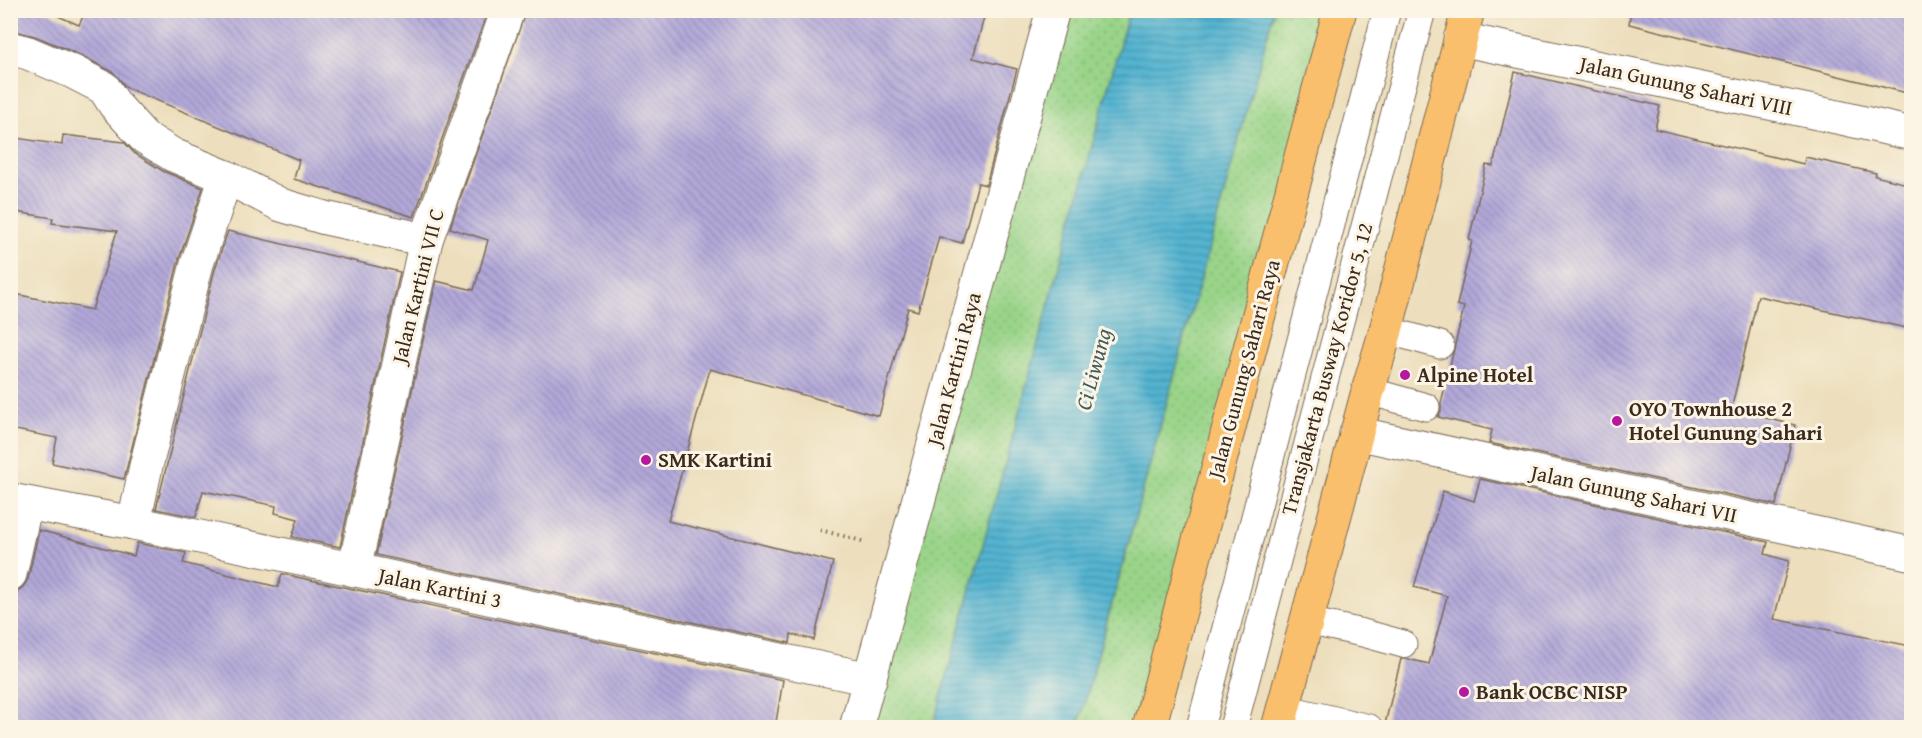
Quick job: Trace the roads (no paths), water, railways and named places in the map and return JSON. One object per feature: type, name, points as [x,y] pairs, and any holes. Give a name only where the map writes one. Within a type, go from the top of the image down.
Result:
[{"type":"main road","name":"Jalan Gunung Sahari Raya","points":[[1149,728],[1340,10]]},
{"type":"main road","points":[[1280,718],[1386,330],[1464,25]]},
{"type":"street","name":"Jalan Kartini VII C","points":[[354,570],[426,240],[508,10]]},
{"type":"street","name":"Jalan Kartini Raya","points":[[856,728],[1053,10]]},
{"type":"street","name":"Jalan Gunung Sahari VIII","points":[[1464,25],[1911,134]]},
{"type":"street","points":[[10,48],[73,72],[104,88],[115,105],[144,136],[172,155],[226,177],[281,204],[325,218],[426,240]]},
{"type":"street","points":[[134,523],[146,466],[197,264],[226,177]]},
{"type":"street","name":"Jalan Gunung Sahari VII","points":[[1356,433],[1911,554]]},
{"type":"street","points":[[10,574],[18,502]]},
{"type":"street","name":"Jalan Kartini 3","points":[[18,502],[134,523],[870,679]]},
{"type":"lane","name":"Transjakarta Busway Koridor 5, 12","points":[[1200,728],[1387,10]]},
{"type":"lane","name":"Transjakarta Busway Koridor 5, 12","points":[[1233,728],[1422,10]]},
{"type":"lane","points":[[1386,330],[1440,345]]},
{"type":"lane","points":[[1368,391],[1426,406]]},
{"type":"lane","points":[[1306,621],[1403,644]]},
{"type":"lane","points":[[1280,718],[1369,728]]},
{"type":"water","name":"Ci Liwung","points":[[1129,11],[1274,11],[1078,727],[933,727]]},
{"type":"place","name":"Alpine Hotel","points":[[1405,375]]},
{"type":"place","name":"OYO Townhouse 2 Hotel Gunung Sahari","points":[[1617,421]]},
{"type":"place","name":"SMK Kartini","points":[[646,460]]},
{"type":"place","name":"Bank OCBC NISP","points":[[1464,692]]}]
